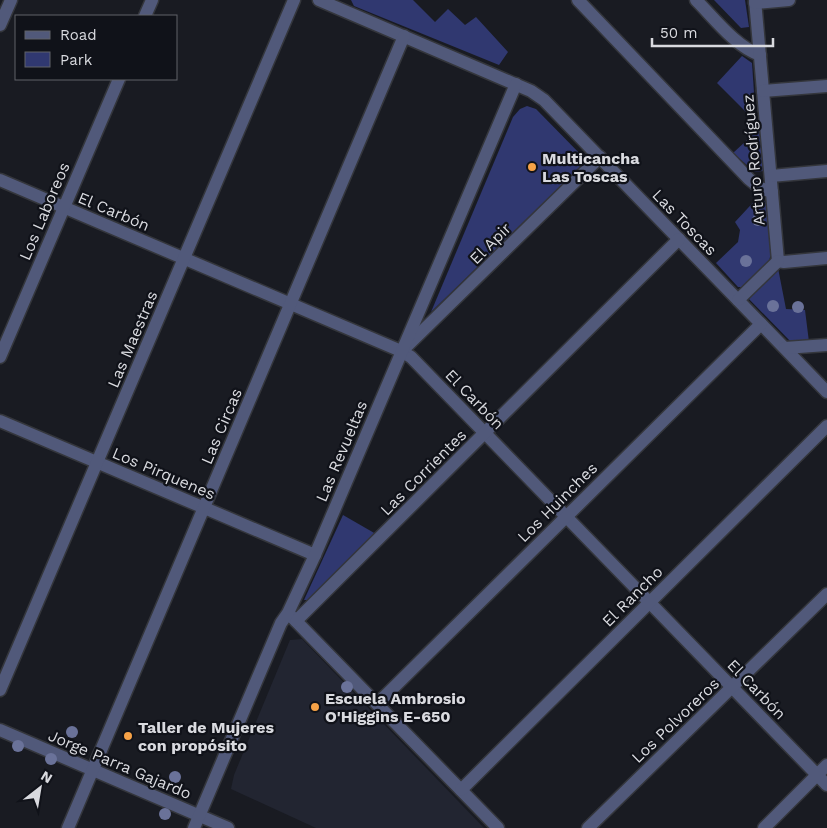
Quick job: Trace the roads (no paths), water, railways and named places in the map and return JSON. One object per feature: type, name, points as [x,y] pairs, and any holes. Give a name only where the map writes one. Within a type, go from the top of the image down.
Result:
[{"type":"street","points":[[0,25],[11,0]]},
{"type":"street","points":[[145,15],[152,0]]},
{"type":"street","name":"Las Maestras","points":[[0,690],[294,0]]},
{"type":"street","name":"Las Toscas","points":[[319,0],[516,84],[544,100],[827,392]]},
{"type":"street","points":[[578,0],[749,179],[760,188],[772,192]]},
{"type":"street","points":[[696,0],[741,45],[751,52],[760,55]]},
{"type":"street","points":[[755,1],[788,0]]},
{"type":"street","name":"Arturo Rodríguez","points":[[755,1],[778,260]]},
{"type":"street","name":"Las Circas","points":[[68,828],[404,36]]},
{"type":"street","name":"Los Laboreos","points":[[0,357],[119,80]]},
{"type":"street","name":"Las Revueltas","points":[[194,828],[281,623],[292,617],[315,555],[516,84]]},
{"type":"street","points":[[763,91],[827,86]]},
{"type":"street","name":"El Apir","points":[[402,351],[600,157]]},
{"type":"street","points":[[771,176],[827,171]]},
{"type":"street","name":"El Carbón","points":[[0,180],[402,351],[418,363],[827,784]]},
{"type":"street","name":"Las Corrientes","points":[[292,617],[485,432],[679,239]]},
{"type":"street","points":[[738,300],[778,260],[784,262],[827,258]]},
{"type":"street","name":"Los Huinches","points":[[377,704],[761,324]]},
{"type":"street","points":[[785,348],[827,345]]},
{"type":"street","name":"Los Pirquenes","points":[[0,422],[315,555]]},
{"type":"street","name":"El Rancho","points":[[460,790],[827,426]]},
{"type":"street","name":"Los Polvoreros","points":[[588,828],[827,594]]},
{"type":"street","points":[[292,617],[498,828]]},
{"type":"street","name":"Jorge Parra Gajardo","points":[[0,730],[228,828]]},
{"type":"street","points":[[764,828],[827,765]]},
{"type":"place","name":"Multicancha Las Toscas","points":[[532,167]]},
{"type":"place","name":"Escuela Ambrosio O'Higgins E-650","points":[[315,707]]},
{"type":"place","name":"Taller de Mujeres con propósito","points":[[128,736]]}]
